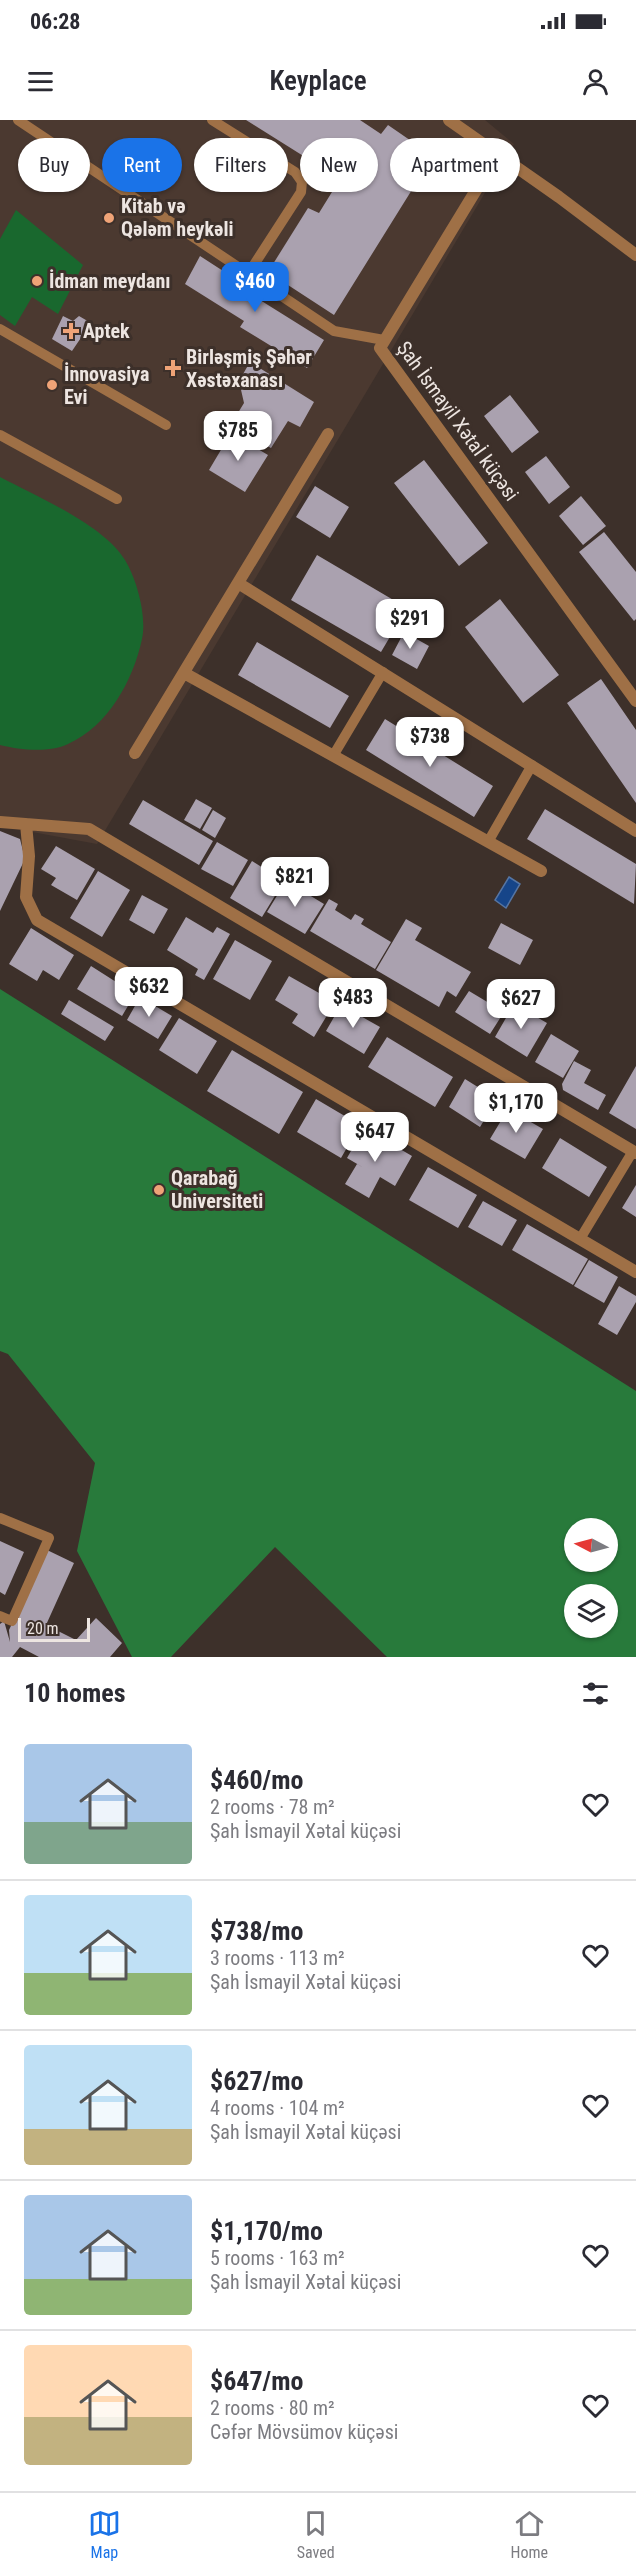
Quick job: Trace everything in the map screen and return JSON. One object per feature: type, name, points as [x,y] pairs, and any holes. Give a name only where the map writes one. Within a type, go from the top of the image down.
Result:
[{"type":"street","points":[[449,120],[476,138]]},
{"type":"street","points":[[520,170],[636,255]]},
{"type":"street","name":"Şah İsmayil Xətaİ küçəsi","points":[[475,192],[380,348],[636,701]]},
{"type":"street","points":[[135,753],[328,434]]},
{"type":"street","points":[[238,583],[636,831]]},
{"type":"street","points":[[184,673],[541,871]]},
{"type":"street","points":[[0,822],[89,829],[634,1152]]},
{"type":"street","points":[[26,824],[29,856],[26,897],[37,920],[636,1272]]},
{"type":"lane","points":[[18,120],[334,332],[384,340]]},
{"type":"lane","points":[[212,120],[295,172],[302,182],[301,192],[248,274]]},
{"type":"lane","points":[[0,329],[166,425]]},
{"type":"lane","points":[[0,435],[117,499]]},
{"type":"lane","points":[[333,756],[383,672]]},
{"type":"lane","points":[[488,842],[532,765]]},
{"type":"lane","points":[[580,1239],[634,1152]]},
{"type":"lane","points":[[0,1518],[49,1538],[12,1622],[0,1616]]},
{"type":"shaded area","points":[[0,120],[485,120],[507,138],[390,138],[390,192],[485,192],[97,844],[0,826]]},
{"type":"green space","name":"İdman meydanı","points":[[16,210],[83,265],[58,314],[32,297],[15,326],[0,315],[0,239]]},
{"type":"green space","points":[[0,477],[68,512],[86,523],[115,547],[129,568],[142,609],[143,630],[138,655],[117,700],[107,714],[82,736],[52,749],[25,749],[0,745]]},
{"type":"green space","name":"Qarabağ Universiteti","points":[[0,989],[636,1391],[636,1657],[387,1657],[275,1547],[171,1657],[132,1657],[77,1551],[95,1463],[8,1354],[0,1351]]},
{"type":"water","points":[[509,877],[520,884],[506,908],[495,900]]},
{"type":"building","points":[[246,120],[360,120],[381,134],[388,125],[407,138],[390,138],[390,192],[411,192],[334,315],[268,272],[308,208],[319,213],[332,192],[378,192],[378,138],[300,138],[300,154],[288,146],[288,138],[275,138]]},
{"type":"building","points":[[200,256],[262,296],[260,300],[324,340],[307,368],[240,327],[244,321],[185,284]]},
{"type":"building","name":"Aptek","points":[[63,316],[73,321],[79,316],[91,323],[72,351],[52,339]]},
{"type":"building","points":[[250,362],[314,402],[300,427],[288,421],[271,448],[230,426],[244,403],[239,381]]},
{"type":"building","points":[[510,395],[539,432],[512,453],[484,416]]},
{"type":"building","points":[[231,433],[268,455],[245,492],[209,470]]},
{"type":"building","points":[[546,456],[570,487],[549,504],[525,472]]},
{"type":"building","points":[[424,460],[488,543],[459,566],[394,483]]},
{"type":"building","points":[[315,486],[349,507],[330,538],[296,517]]},
{"type":"building","points":[[581,496],[606,526],[583,545],[559,516]]},
{"type":"building","points":[[604,532],[636,572],[636,619],[634,621],[579,552]]},
{"type":"building","points":[[317,555],[407,608],[381,652],[291,600]]},
{"type":"building","points":[[500,599],[559,675],[523,703],[465,627]]},
{"type":"building","points":[[404,632],[429,646],[417,669],[392,655]]},
{"type":"building","points":[[257,642],[349,696],[330,728],[238,675]]},
{"type":"building","points":[[601,679],[636,730],[636,803],[567,703]]},
{"type":"building","points":[[385,719],[493,786],[474,817],[366,750]]},
{"type":"building","points":[[196,799],[212,808],[200,829],[184,820]]},
{"type":"building","points":[[143,800],[213,841],[199,865],[129,824]]},
{"type":"building","points":[[545,809],[636,864],[634,904],[527,839]]},
{"type":"building","points":[[213,810],[226,818],[215,838],[202,830]]},
{"type":"building","points":[[0,831],[20,839],[25,859],[0,911]]},
{"type":"building","points":[[217,842],[248,860],[233,886],[201,869]]},
{"type":"building","points":[[56,846],[95,869],[77,900],[51,885],[56,878],[41,869]]},
{"type":"building","points":[[252,861],[284,881],[262,917],[230,898]]},
{"type":"building","points":[[98,871],[130,890],[102,937],[70,918]]},
{"type":"building","points":[[286,881],[324,904],[305,934],[267,912]]},
{"type":"building","points":[[142,895],[168,909],[154,934],[129,920]]},
{"type":"building","points":[[329,899],[338,904],[335,910],[351,920],[355,914],[364,919],[361,924],[391,942],[375,969],[310,931]]},
{"type":"building","points":[[186,917],[213,933],[217,927],[230,934],[204,980],[195,975],[198,969],[167,950]]},
{"type":"building","points":[[406,919],[422,928],[415,940],[471,972],[456,997],[447,991],[439,1007],[376,970]]},
{"type":"building","points":[[501,923],[533,940],[520,965],[488,948]]},
{"type":"building","points":[[31,928],[74,955],[59,980],[43,970],[37,981],[9,964]]},
{"type":"building","points":[[235,940],[272,961],[250,1000],[213,979]]},
{"type":"building","points":[[91,966],[135,994],[122,1016],[77,989]]},
{"type":"building","points":[[289,976],[335,1002],[314,1037],[292,1023],[298,1014],[275,1000]]},
{"type":"building","points":[[469,991],[504,1012],[490,1034],[455,1012]]},
{"type":"building","points":[[140,997],[172,1016],[158,1039],[127,1020]]},
{"type":"building","points":[[69,1000],[114,1027],[105,1041],[61,1014]]},
{"type":"building","points":[[514,1004],[547,1023],[527,1057],[495,1037]]},
{"type":"building","points":[[341,1005],[380,1027],[364,1054],[326,1031]]},
{"type":"building","points":[[179,1018],[217,1041],[197,1074],[159,1050]]},
{"type":"building","points":[[551,1034],[579,1051],[563,1078],[535,1062]]},
{"type":"building","points":[[387,1037],[453,1077],[435,1107],[368,1067]]},
{"type":"building","points":[[232,1050],[303,1092],[279,1134],[207,1091]]},
{"type":"building","points":[[574,1061],[591,1070],[584,1083],[606,1095],[598,1110],[563,1090],[562,1084]]},
{"type":"building","points":[[636,1066],[636,1129],[609,1113]]},
{"type":"building","points":[[465,1079],[497,1099],[480,1127],[449,1107]]},
{"type":"building","points":[[316,1099],[360,1125],[341,1158],[297,1132]]},
{"type":"building","points":[[508,1109],[543,1129],[525,1159],[490,1139]]},
{"type":"building","points":[[364,1128],[412,1156],[395,1186],[380,1177],[369,1198],[345,1184],[357,1164],[364,1168],[347,1158]]},
{"type":"building","points":[[560,1138],[607,1167],[589,1197],[542,1168]]},
{"type":"building","points":[[428,1167],[477,1195],[458,1228],[409,1200]]},
{"type":"building","points":[[636,1185],[636,1217],[622,1208]]},
{"type":"building","points":[[483,1201],[517,1220],[502,1246],[468,1227]]},
{"type":"building","points":[[527,1224],[588,1259],[573,1285],[512,1250]]},
{"type":"building","points":[[589,1260],[618,1277],[604,1303],[574,1286]]},
{"type":"building","points":[[619,1286],[636,1296],[636,1302],[617,1335],[598,1324]]},
{"type":"building","points":[[0,1541],[24,1552],[5,1595],[0,1592]]},
{"type":"building","points":[[47,1550],[74,1563],[46,1625],[76,1640],[96,1618],[122,1643],[110,1657],[39,1657],[20,1647],[12,1657],[0,1657],[0,1624],[4,1621],[10,1642],[9,1630]]},
{"type":"place","name":"Kitab və Qələm heykəli","points":[[109,218]]},
{"type":"place","name":"İdman meydanı","points":[[37,281]]},
{"type":"place","name":"Aptek","points":[[71,331]]},
{"type":"place","name":"Birləşmiş Şəhər Xəstəxanası","points":[[173,368]]},
{"type":"place","name":"İnnovasiya Evi","points":[[52,385]]},
{"type":"place","name":"Qarabağ Universiteti","points":[[159,1190]]}]
